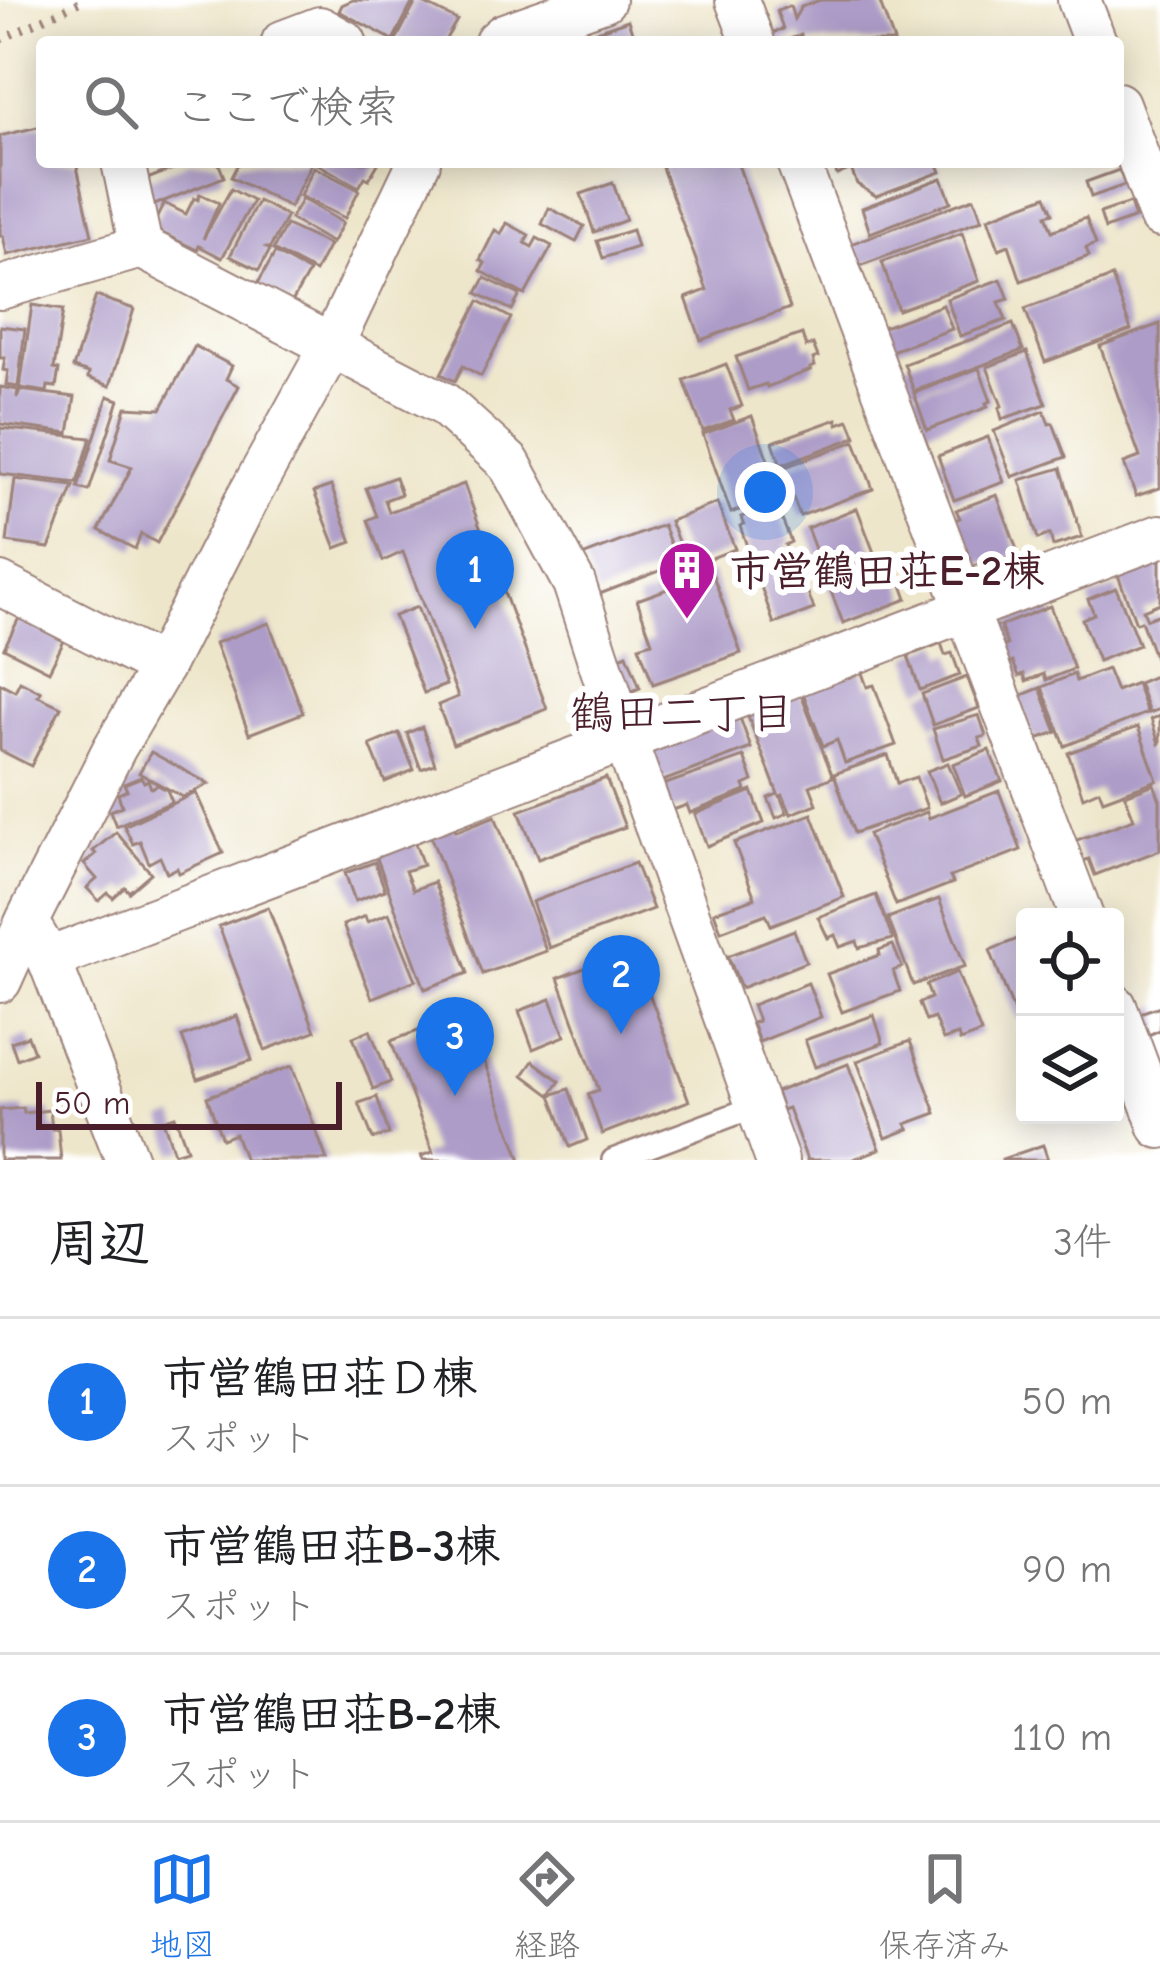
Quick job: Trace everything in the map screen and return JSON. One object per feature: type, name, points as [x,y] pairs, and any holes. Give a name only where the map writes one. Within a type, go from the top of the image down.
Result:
[{"type":"street","points":[[503,36],[604,0]]},
{"type":"street","points":[[737,0],[751,36]]},
{"type":"street","points":[[1079,0],[1093,36]]},
{"type":"street","points":[[299,36],[320,28],[334,36]]},
{"type":"street","points":[[1124,120],[1160,216]]},
{"type":"street","points":[[124,168],[141,247]]},
{"type":"street","points":[[0,981],[13,916],[163,667],[331,346],[415,168]]},
{"type":"street","points":[[800,168],[1079,908]]},
{"type":"street","points":[[0,288],[141,247],[445,404],[509,463],[574,583],[625,740],[777,1160]]},
{"type":"street","points":[[49,959],[1160,536]]},
{"type":"street","points":[[0,584],[163,667]]},
{"type":"street","points":[[13,916],[49,959],[127,1160]]},
{"type":"street","points":[[1119,1016],[1160,1127]]},
{"type":"lane","points":[[613,1160],[757,1106]]},
{"type":"path","points":[[0,40],[84,0]]},
{"type":"building","points":[[353,0],[414,0],[395,36],[386,36],[339,11]]},
{"type":"building","points":[[417,0],[457,20],[448,36],[398,36]]},
{"type":"building","points":[[820,0],[879,0],[892,36],[766,36],[783,29],[777,11],[790,6],[794,19],[801,7]]},
{"type":"building","points":[[628,20],[633,36],[598,36],[597,31]]},
{"type":"building","points":[[36,127],[36,168],[77,168],[92,235],[7,255],[0,236],[0,136]]},
{"type":"building","points":[[175,168],[220,168],[224,177],[152,206],[142,181]]},
{"type":"building","points":[[236,168],[309,168],[290,207],[231,177]]},
{"type":"building","points":[[314,168],[359,190],[345,218],[300,196]]},
{"type":"building","points":[[325,168],[375,168],[359,187]]},
{"type":"building","points":[[662,168],[739,168],[790,308],[701,340],[686,298],[707,290]]},
{"type":"building","points":[[835,168],[939,168],[941,172],[876,196],[857,184],[851,169],[837,175]]},
{"type":"building","points":[[1119,170],[1125,185],[1091,197],[1086,182]]},
{"type":"building","points":[[942,178],[951,202],[870,233],[862,208]]},
{"type":"building","points":[[613,183],[626,220],[594,232],[581,194]]},
{"type":"building","points":[[231,189],[253,201],[222,258],[152,228],[164,203],[186,214],[200,194],[219,203],[203,239]]},
{"type":"building","points":[[1046,196],[1053,213],[1046,215],[1052,231],[1086,218],[1096,244],[1086,248],[1089,256],[1021,281],[1009,245],[999,249],[988,218]]},
{"type":"building","points":[[974,198],[982,220],[854,268],[845,246]]},
{"type":"building","points":[[302,199],[343,223],[332,243],[290,219]]},
{"type":"building","points":[[258,201],[287,216],[259,270],[230,256]]},
{"type":"building","points":[[1130,203],[1135,218],[1105,229],[1100,213]]},
{"type":"building","points":[[549,208],[584,226],[576,242],[542,224]]},
{"type":"building","points":[[507,223],[529,235],[525,243],[532,247],[537,238],[552,246],[525,295],[481,271],[485,263],[480,260],[495,230],[501,234]]},
{"type":"building","points":[[286,225],[329,245],[315,272],[273,250]]},
{"type":"building","points":[[632,230],[637,247],[603,258],[597,241]]},
{"type":"building","points":[[962,233],[979,281],[898,310],[882,262]]},
{"type":"building","points":[[275,253],[309,272],[292,302],[257,285]]},
{"type":"building","points":[[1112,277],[1131,330],[1045,362],[1025,309]]},
{"type":"building","points":[[485,278],[520,295],[512,310],[477,293]]},
{"type":"building","points":[[1001,279],[1009,299],[999,302],[1006,320],[960,336],[947,299]]},
{"type":"building","points":[[96,296],[134,309],[110,386],[73,368]]},
{"type":"building","points":[[479,301],[511,318],[481,376],[463,366],[455,381],[441,374]]},
{"type":"building","points":[[32,305],[63,310],[54,369],[59,370],[56,387],[48,386],[47,392],[20,388]]},
{"type":"building","points":[[943,305],[952,329],[886,353],[878,329]]},
{"type":"building","points":[[1013,324],[1023,350],[914,391],[904,364]]},
{"type":"building","points":[[1160,324],[1160,488],[1136,496],[1124,463],[1140,457],[1100,346]]},
{"type":"building","points":[[0,326],[25,329],[18,387],[6,385]]},
{"type":"building","points":[[802,334],[806,347],[813,344],[818,357],[813,359],[815,366],[748,390],[736,357]]},
{"type":"building","points":[[195,346],[232,366],[226,379],[239,386],[157,543],[141,534],[135,549],[99,530],[132,467],[110,460],[126,407],[161,409]]},
{"type":"building","points":[[1027,352],[1046,404],[1002,419],[1002,406],[987,367]]},
{"type":"building","points":[[726,364],[742,406],[730,410],[734,420],[703,431],[684,380]]},
{"type":"building","points":[[979,368],[991,401],[988,407],[927,430],[914,393]]},
{"type":"building","points":[[0,387],[18,390],[17,398],[20,390],[75,397],[69,433],[0,424]]},
{"type":"building","points":[[108,396],[119,400],[89,491],[78,488]]},
{"type":"building","points":[[1044,411],[1066,457],[1012,477],[994,431]]},
{"type":"building","points":[[752,416],[777,485],[754,492],[758,503],[731,513],[703,434]]},
{"type":"building","points":[[837,419],[838,424],[849,420],[856,437],[781,465],[773,442]]},
{"type":"building","points":[[0,428],[91,438],[77,483],[0,474]]},
{"type":"building","points":[[988,437],[1004,482],[954,500],[938,456]]},
{"type":"building","points":[[855,441],[873,489],[800,516],[782,468]]},
{"type":"building","points":[[1061,468],[1082,537],[1053,546],[1050,534],[1038,539],[1020,480]]},
{"type":"building","points":[[395,477],[401,494],[385,500],[389,512],[464,484],[547,709],[453,744],[438,705],[458,697],[403,552],[383,561],[368,520],[377,516],[366,488]]},
{"type":"building","points":[[15,479],[74,486],[49,548],[7,542]]},
{"type":"building","points":[[331,486],[352,542],[336,548],[314,492]]},
{"type":"building","points":[[997,495],[1019,555],[971,567],[953,521],[960,518],[956,510]]},
{"type":"building","points":[[777,497],[791,542],[785,545],[791,559],[779,564],[795,559],[814,609],[774,624],[740,526],[744,524],[741,517]]},
{"type":"building","points":[[717,503],[735,549],[688,567],[670,521]]},
{"type":"building","points":[[857,508],[881,571],[895,566],[907,599],[843,623],[807,528]]},
{"type":"building","points":[[663,525],[678,564],[597,595],[582,556]]},
{"type":"building","points":[[1160,559],[1160,603],[1143,610],[1147,619],[1160,614],[1160,659],[1156,661],[1118,575]]},
{"type":"building","name":"市営鶴田荘E-2棟","points":[[712,573],[741,653],[653,684],[639,646],[652,642],[637,600]]},
{"type":"building","points":[[1116,588],[1139,645],[1098,661],[1082,619],[1094,614],[1088,599]]},
{"type":"building","points":[[1050,606],[1074,669],[1046,680],[1044,674],[1026,681],[1013,662],[1009,664],[1000,626]]},
{"type":"building","points":[[417,607],[446,685],[424,693],[394,616]]},
{"type":"building","points":[[19,618],[64,641],[49,671],[4,648]]},
{"type":"building","points":[[269,623],[303,713],[249,734],[215,643]]},
{"type":"building","points":[[941,643],[945,655],[952,653],[960,675],[920,690],[908,656]]},
{"type":"building","points":[[627,654],[640,688],[625,694],[612,660]]},
{"type":"building","points":[[1107,669],[1116,691],[1136,683],[1147,713],[1065,746],[1042,687],[1074,674],[1076,681]]},
{"type":"building","points":[[861,670],[867,687],[874,685],[896,745],[845,763],[837,740],[823,746],[802,690]]},
{"type":"building","points":[[1155,676],[1160,709],[1149,713],[1138,683]]},
{"type":"building","points":[[967,677],[979,708],[933,725],[922,694]]},
{"type":"building","points":[[20,681],[61,707],[31,766],[0,750],[0,683],[15,691]]},
{"type":"building","points":[[1040,688],[1057,732],[1034,740],[1017,697]]},
{"type":"building","points":[[800,692],[833,777],[810,786],[817,804],[791,814],[780,796],[787,813],[776,818],[768,798],[778,794],[747,714]]},
{"type":"building","points":[[739,715],[751,748],[658,783],[648,755],[652,746]]},
{"type":"building","points":[[979,715],[986,736],[979,738],[982,746],[943,759],[933,729]]},
{"type":"building","points":[[1160,716],[1160,743],[1159,744],[1151,719]]},
{"type":"building","points":[[422,727],[435,764],[421,769],[407,733]]},
{"type":"building","points":[[1138,727],[1157,780],[1103,800],[1099,790],[1083,797],[1068,753]]},
{"type":"building","points":[[399,733],[414,770],[385,782],[370,745]]},
{"type":"building","points":[[989,750],[1002,781],[965,796],[953,764]]},
{"type":"building","points":[[151,752],[209,784],[183,797],[139,773]]},
{"type":"building","points":[[888,755],[897,783],[916,777],[927,808],[854,833],[834,774]]},
{"type":"building","points":[[744,757],[753,781],[744,785],[746,791],[690,813],[687,805],[670,811],[660,786]]},
{"type":"building","points":[[948,763],[961,794],[940,803],[927,771]]},
{"type":"building","points":[[141,777],[151,788],[158,785],[167,790],[172,802],[116,826],[110,811],[122,806],[118,794],[127,790],[124,784]]},
{"type":"building","points":[[606,778],[625,827],[538,859],[519,811]]},
{"type":"building","points":[[1154,784],[1160,800],[1160,850],[1095,875],[1074,841],[1134,819],[1125,795]]},
{"type":"building","points":[[752,791],[764,823],[707,846],[695,814]]},
{"type":"building","points":[[999,791],[1021,850],[950,877],[953,883],[896,905],[868,834],[927,812],[929,818]]},
{"type":"building","points":[[196,793],[223,853],[179,873],[177,868],[167,873],[160,857],[149,863],[140,841],[133,844],[124,826]]},
{"type":"building","points":[[812,814],[844,897],[771,925],[766,914],[721,931],[714,912],[755,898],[734,843]]},
{"type":"building","points":[[495,816],[546,951],[483,974],[430,835]]},
{"type":"building","points":[[116,832],[151,873],[129,892],[125,887],[113,898],[108,893],[99,901],[87,888],[97,879],[84,864]]},
{"type":"building","points":[[413,838],[423,865],[405,871],[413,890],[434,882],[468,973],[425,989],[375,853]]},
{"type":"building","points":[[375,862],[385,890],[355,901],[345,873]]},
{"type":"building","points":[[635,863],[653,909],[549,948],[532,902]]},
{"type":"building","points":[[876,895],[893,939],[859,948],[857,941],[840,947],[835,935],[828,938],[818,917]]},
{"type":"building","points":[[939,899],[965,966],[913,985],[888,918]]},
{"type":"building","points":[[268,907],[315,1031],[265,1050],[219,926]]},
{"type":"building","points":[[389,913],[416,980],[372,998],[343,925]]},
{"type":"building","points":[[794,930],[806,962],[741,988],[728,956]]},
{"type":"building","points":[[1016,940],[1016,1016],[990,950]]},
{"type":"building","points":[[893,945],[902,967],[893,971],[900,991],[842,1012],[827,974],[880,955],[879,950]]},
{"type":"building","points":[[633,950],[689,1101],[602,1134],[588,1094],[599,1090],[558,978]]},
{"type":"building","points":[[957,972],[981,1033],[960,1041],[958,1035],[943,1040],[934,1018],[926,1021],[919,1003],[931,998],[926,985]]},
{"type":"building","points":[[808,983],[821,1017],[759,1042],[752,1005]]},
{"type":"building","points":[[551,999],[565,1036],[533,1049],[519,1011]]},
{"type":"building","points":[[1160,1006],[1160,1030],[1146,1036],[1137,1014]]},
{"type":"building","points":[[466,1013],[521,1160],[423,1160],[421,1156],[433,1152],[391,1041]]},
{"type":"building","points":[[874,1015],[883,1043],[815,1067],[805,1040]]},
{"type":"building","points":[[237,1016],[252,1060],[198,1079],[182,1037]]},
{"type":"building","points":[[370,1030],[391,1082],[373,1089],[353,1037]]},
{"type":"building","points":[[28,1036],[34,1052],[17,1059],[11,1042]]},
{"type":"building","points":[[910,1041],[936,1113],[886,1138],[857,1061]]},
{"type":"building","points":[[533,1061],[560,1081],[550,1095],[523,1075]]},
{"type":"building","points":[[848,1064],[880,1149],[851,1160],[807,1160],[788,1108],[782,1110],[776,1092]]},
{"type":"building","points":[[292,1066],[327,1160],[245,1160],[235,1134],[222,1139],[207,1097]]},
{"type":"building","points":[[569,1089],[587,1140],[570,1147],[551,1095]]},
{"type":"building","points":[[377,1097],[389,1134],[373,1139],[359,1103]]},
{"type":"building","points":[[23,1108],[24,1113],[50,1110],[52,1129],[58,1129],[61,1160],[0,1160],[0,1110]]},
{"type":"building","points":[[175,1116],[187,1149],[174,1153],[163,1120]]},
{"type":"building","points":[[1043,1145],[1048,1160],[1002,1160],[1002,1159]]},
{"type":"place","name":"市営鶴田荘E-2棟","points":[[687,621]]},
{"type":"place","name":"市営鶴田荘Ｄ棟","points":[[475,629]]},
{"type":"place","name":"市営鶴田荘B-3棟","points":[[621,1034]]},
{"type":"place","name":"市営鶴田荘B-2棟","points":[[455,1096]]},
{"type":"district","name":"鶴田二丁目","points":[[682,712]]}]
